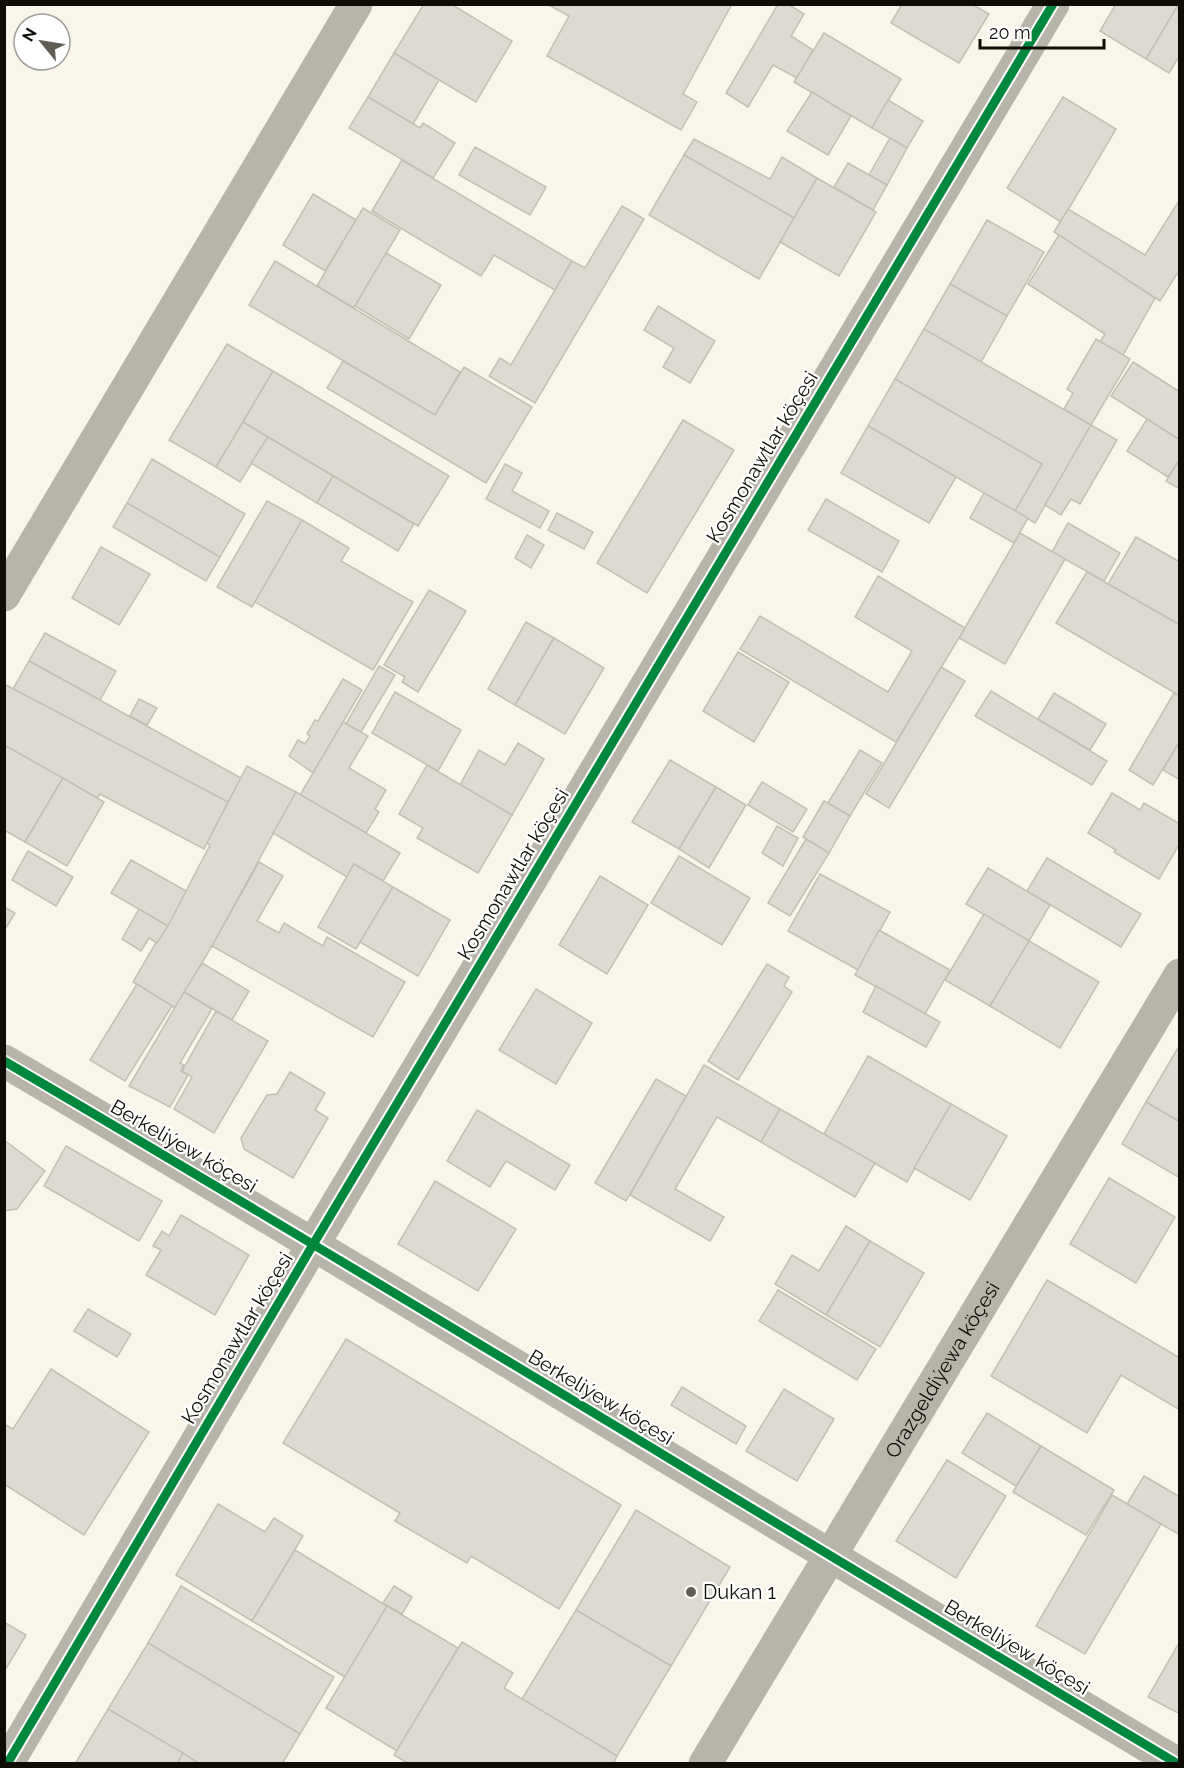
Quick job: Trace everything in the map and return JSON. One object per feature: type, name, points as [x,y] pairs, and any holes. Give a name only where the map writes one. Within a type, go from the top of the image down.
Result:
[{"type":"street","points":[[4,595],[356,4]]},
{"type":"street","name":"Kosmonawtlar köçesi","points":[[7,1764],[314,1243],[1053,4]]},
{"type":"street","name":"Orazgeldiýewa köçesi","points":[[705,1764],[1179,975]]},
{"type":"street","name":"Berkeliýew köçesi","points":[[4,1061],[314,1243],[829,1557],[1178,1764]]},
{"type":"building","points":[[424,4],[451,4],[512,41],[476,102],[394,53]]},
{"type":"building","points":[[547,4],[732,4],[683,94],[697,102],[681,130],[547,56],[569,16]]},
{"type":"building","points":[[778,4],[788,4],[804,14],[791,36],[813,50],[797,78],[773,65],[748,107],[726,93]]},
{"type":"building","points":[[902,4],[972,4],[989,14],[959,63],[891,23]]},
{"type":"building","points":[[1116,4],[1179,4],[1146,59],[1100,31]]},
{"type":"building","points":[[1178,5],[1180,55],[1169,73],[1146,59]]},
{"type":"building","points":[[824,33],[901,79],[872,128],[794,82]]},
{"type":"building","points":[[394,53],[439,80],[413,124],[368,97]]},
{"type":"building","points":[[812,92],[851,116],[828,155],[787,131]]},
{"type":"building","points":[[368,97],[420,128],[423,123],[455,143],[433,178],[349,128]]},
{"type":"building","points":[[1063,97],[1116,129],[1061,222],[1007,188]]},
{"type":"building","points":[[888,100],[923,121],[907,148],[872,128]]},
{"type":"building","points":[[890,138],[907,148],[887,185],[869,175]]},
{"type":"building","points":[[694,139],[770,179],[782,157],[817,178],[794,218],[684,155]]},
{"type":"building","points":[[475,147],[546,187],[530,215],[459,175]]},
{"type":"building","points":[[684,155],[794,218],[759,279],[649,215]]},
{"type":"building","points":[[402,160],[572,261],[555,290],[494,255],[481,276],[372,211]]},
{"type":"building","points":[[848,163],[887,185],[873,210],[834,187]]},
{"type":"building","points":[[817,178],[876,212],[839,276],[780,242]]},
{"type":"building","points":[[313,194],[356,220],[325,271],[283,245]]},
{"type":"building","points":[[1180,199],[1180,269],[1160,301],[1054,232],[1068,209],[1145,255]]},
{"type":"building","points":[[622,206],[644,219],[535,403],[489,376],[500,358],[511,365],[572,261],[585,268]]},
{"type":"building","points":[[363,208],[400,230],[354,308],[317,286]]},
{"type":"building","points":[[987,220],[1044,252],[1007,316],[950,284]]},
{"type":"building","points":[[1059,235],[1155,298],[1123,355],[1100,342],[1105,334],[1028,284]]},
{"type":"building","points":[[386,253],[441,285],[409,339],[355,306]]},
{"type":"building","points":[[275,261],[460,372],[435,415],[249,305]]},
{"type":"building","points":[[950,284],[1007,316],[981,362],[924,329]]},
{"type":"building","points":[[658,306],[715,341],[690,383],[663,367],[674,348],[644,330]]},
{"type":"building","points":[[924,329],[1091,425],[1035,523],[1015,511],[1042,464],[895,379]]},
{"type":"building","points":[[1096,339],[1130,359],[1091,425],[1064,409],[1073,393],[1067,389]]},
{"type":"building","points":[[227,344],[273,371],[216,467],[169,440]]},
{"type":"building","points":[[343,361],[435,415],[464,367],[532,407],[486,483],[327,388]]},
{"type":"building","points":[[1133,362],[1180,392],[1180,440],[1111,396]]},
{"type":"building","points":[[273,371],[449,476],[418,526],[243,422]]},
{"type":"building","points":[[895,379],[1042,464],[1015,511],[868,426]]},
{"type":"building","points":[[1147,419],[1180,440],[1180,459],[1168,477],[1127,451]]},
{"type":"building","points":[[683,420],[734,450],[647,593],[597,563]]},
{"type":"building","points":[[243,422],[268,437],[240,482],[216,467]]},
{"type":"building","points":[[1091,425],[1117,440],[1080,504],[1071,499],[1061,515],[1045,505]]},
{"type":"building","points":[[868,426],[956,477],[929,523],[841,473]]},
{"type":"building","points":[[268,437],[333,476],[317,503],[251,463]]},
{"type":"building","points":[[152,459],[245,514],[220,557],[127,503]]},
{"type":"building","points":[[1180,459],[1180,489],[1166,481]]},
{"type":"building","points":[[505,464],[522,473],[512,491],[549,511],[540,528],[486,499]]},
{"type":"building","points":[[333,476],[414,524],[398,551],[317,503]]},
{"type":"building","points":[[984,493],[1028,518],[1014,543],[970,518]]},
{"type":"building","points":[[826,499],[899,541],[882,572],[808,530]]},
{"type":"building","points":[[267,501],[302,520],[252,607],[217,587]]},
{"type":"building","points":[[127,503],[220,557],[206,581],[113,527]]},
{"type":"building","points":[[557,513],[593,532],[584,549],[548,530]]},
{"type":"building","points":[[302,520],[349,548],[341,561],[413,602],[373,670],[255,602]]},
{"type":"building","points":[[1068,523],[1120,553],[1104,581],[1052,552]]},
{"type":"building","points":[[1020,533],[1065,559],[1005,664],[959,638]]},
{"type":"building","points":[[527,535],[544,545],[531,568],[515,558]]},
{"type":"building","points":[[1136,537],[1180,562],[1180,625],[1108,584]]},
{"type":"building","points":[[101,547],[150,574],[119,625],[72,598]]},
{"type":"building","points":[[1087,572],[1180,625],[1180,696],[1056,623]]},
{"type":"building","points":[[878,576],[965,628],[896,742],[740,649],[760,616],[888,692],[912,651],[855,617]]},
{"type":"building","points":[[429,590],[466,611],[418,692],[402,682],[405,677],[384,665]]},
{"type":"building","points":[[526,622],[554,638],[515,705],[488,689]]},
{"type":"building","points":[[45,633],[116,671],[100,700],[29,661]]},
{"type":"building","points":[[554,638],[604,668],[565,734],[515,705]]},
{"type":"building","points":[[738,652],[789,682],[754,742],[703,711]]},
{"type":"building","points":[[29,661],[241,778],[228,802],[13,689]]},
{"type":"building","points":[[379,666],[395,675],[361,732],[346,724]]},
{"type":"building","points":[[941,667],[965,681],[889,808],[866,794]]},
{"type":"building","points":[[343,679],[362,690],[313,773],[289,756],[298,740],[305,744],[310,736],[307,734],[315,720],[318,721]]},
{"type":"building","points":[[4,684],[228,802],[204,849],[100,794],[97,798],[4,745]]},
{"type":"building","points":[[991,691],[1107,761],[1092,785],[975,716]]},
{"type":"building","points":[[395,692],[461,730],[438,771],[372,733]]},
{"type":"building","points":[[1054,693],[1106,724],[1090,750],[1038,719]]},
{"type":"building","points":[[1174,693],[1180,696],[1180,741],[1153,785],[1129,770]]},
{"type":"building","points":[[139,699],[157,708],[147,725],[130,716]]},
{"type":"building","points":[[343,722],[368,736],[349,768],[386,790],[375,809],[379,812],[366,833],[300,795]]},
{"type":"building","points":[[1180,741],[1180,780],[1163,770]]},
{"type":"building","points":[[518,743],[544,759],[512,815],[460,785],[479,750],[505,765]]},
{"type":"building","points":[[4,745],[63,778],[25,842],[4,830]]},
{"type":"building","points":[[860,750],[882,763],[850,816],[828,803]]},
{"type":"building","points":[[670,760],[716,787],[679,849],[632,822]]},
{"type":"building","points":[[427,765],[512,815],[478,873],[417,838],[423,828],[399,814]]},
{"type":"building","points":[[247,766],[296,792],[212,946],[175,1008],[133,982],[186,891],[210,845],[207,843]]},
{"type":"building","points":[[63,778],[104,802],[67,866],[25,842]]},
{"type":"building","points":[[762,782],[807,809],[793,832],[748,805]]},
{"type":"building","points":[[716,787],[746,805],[709,868],[679,849]]},
{"type":"building","points":[[296,792],[400,853],[383,881],[354,864],[347,877],[273,833]]},
{"type":"building","points":[[1112,793],[1140,810],[1144,803],[1180,824],[1180,843],[1159,879],[1114,852],[1116,850],[1088,833]]},
{"type":"building","points":[[824,801],[850,816],[829,853],[803,837]]},
{"type":"building","points":[[777,826],[798,838],[783,866],[762,853]]},
{"type":"building","points":[[806,839],[829,853],[790,916],[768,903]]},
{"type":"building","points":[[28,851],[73,877],[56,906],[12,880]]},
{"type":"building","points":[[679,856],[750,898],[722,945],[651,903]]},
{"type":"building","points":[[1047,858],[1141,914],[1121,947],[1027,891]]},
{"type":"building","points":[[131,860],[186,891],[168,926],[111,893]]},
{"type":"building","points":[[259,862],[283,876],[257,921],[279,933],[284,923],[323,946],[327,937],[405,982],[373,1037],[212,946]]},
{"type":"building","points":[[354,864],[393,887],[356,949],[318,927]]},
{"type":"building","points":[[988,868],[1050,905],[1029,941],[966,904]]},
{"type":"building","points":[[820,874],[890,912],[858,970],[788,931]]},
{"type":"building","points":[[600,876],[648,905],[607,974],[559,945]]},
{"type":"building","points":[[393,887],[450,920],[418,976],[360,942]]},
{"type":"building","points":[[4,907],[15,913],[4,931]]},
{"type":"building","points":[[139,909],[168,926],[157,943],[149,938],[141,951],[122,939]]},
{"type":"building","points":[[984,914],[1029,941],[990,1006],[945,980]]},
{"type":"building","points":[[879,930],[950,970],[925,1014],[855,975]]},
{"type":"building","points":[[1029,941],[1099,982],[1060,1048],[990,1006]]},
{"type":"building","points":[[202,963],[249,991],[232,1020],[184,992]]},
{"type":"building","points":[[767,964],[789,977],[784,986],[792,992],[738,1080],[708,1061]]},
{"type":"building","points":[[137,984],[172,1006],[125,1081],[90,1060]]},
{"type":"building","points":[[876,986],[940,1022],[926,1047],[863,1012]]},
{"type":"building","points":[[536,989],[592,1023],[556,1084],[499,1050]]},
{"type":"building","points":[[184,992],[212,1009],[180,1063],[184,1065],[181,1071],[188,1075],[170,1107],[129,1086]]},
{"type":"building","points":[[216,1011],[268,1041],[214,1133],[174,1109],[192,1077],[182,1071]]},
{"type":"building","points":[[1178,1048],[1180,1049],[1180,1122],[1146,1102]]},
{"type":"building","points":[[868,1056],[951,1104],[907,1182],[824,1134]]},
{"type":"building","points":[[704,1065],[780,1109],[761,1142],[717,1117],[675,1189],[724,1217],[710,1241],[630,1195]]},
{"type":"building","points":[[290,1072],[325,1093],[315,1110],[328,1118],[293,1178],[244,1149],[241,1138],[267,1095],[277,1094]]},
{"type":"building","points":[[656,1079],[686,1096],[626,1201],[595,1183]]},
{"type":"building","points":[[1146,1102],[1180,1122],[1180,1178],[1122,1144]]},
{"type":"building","points":[[951,1104],[1007,1136],[970,1200],[914,1168]]},
{"type":"building","points":[[780,1109],[875,1163],[855,1197],[761,1142]]},
{"type":"building","points":[[477,1110],[570,1165],[555,1190],[506,1161],[490,1187],[447,1161]]},
{"type":"building","points":[[4,1140],[45,1171],[17,1209],[4,1211]]},
{"type":"building","points":[[66,1146],[162,1201],[139,1241],[44,1186]]},
{"type":"building","points":[[1109,1178],[1175,1217],[1136,1283],[1070,1244]]},
{"type":"building","points":[[435,1181],[516,1229],[478,1291],[398,1244]]},
{"type":"building","points":[[181,1215],[249,1255],[215,1315],[146,1275],[161,1250],[153,1246],[162,1231],[169,1236]]},
{"type":"building","points":[[846,1226],[870,1241],[826,1315],[775,1284],[792,1255],[819,1271]]},
{"type":"building","points":[[870,1241],[924,1273],[880,1347],[826,1315]]},
{"type":"building","points":[[1047,1280],[1180,1358],[1180,1410],[1121,1375],[1087,1433],[991,1376]]},
{"type":"building","points":[[778,1290],[876,1349],[857,1380],[759,1321]]},
{"type":"building","points":[[88,1309],[131,1334],[117,1357],[74,1331]]},
{"type":"building","points":[[346,1339],[621,1505],[559,1609],[471,1556],[467,1563],[395,1521],[400,1513],[283,1443]]},
{"type":"building","points":[[51,1369],[149,1432],[84,1535],[4,1484],[4,1424],[13,1429]]},
{"type":"building","points":[[682,1387],[746,1426],[736,1444],[671,1405]]},
{"type":"building","points":[[784,1389],[834,1419],[797,1481],[746,1451]]},
{"type":"building","points":[[987,1413],[1041,1446],[1016,1486],[962,1453]]},
{"type":"building","points":[[1041,1446],[1114,1490],[1086,1535],[1013,1492]]},
{"type":"building","points":[[947,1460],[1006,1496],[956,1578],[896,1541]]},
{"type":"building","points":[[1144,1476],[1180,1497],[1180,1535],[1127,1504]]},
{"type":"building","points":[[1112,1495],[1161,1524],[1085,1654],[1036,1626]]},
{"type":"building","points":[[218,1504],[265,1532],[274,1518],[303,1536],[252,1621],[176,1575]]},
{"type":"building","points":[[636,1510],[730,1567],[671,1666],[576,1610]]},
{"type":"building","points":[[295,1550],[387,1606],[345,1677],[252,1621]]},
{"type":"building","points":[[181,1586],[334,1677],[300,1734],[148,1643]]},
{"type":"building","points":[[394,1586],[412,1597],[402,1614],[383,1603]]},
{"type":"building","points":[[387,1606],[458,1648],[397,1751],[326,1708]]},
{"type":"building","points":[[576,1610],[671,1666],[617,1756],[522,1699]]},
{"type":"building","points":[[4,1622],[26,1635],[4,1672]]},
{"type":"building","points":[[1180,1641],[1180,1714],[1148,1697]]},
{"type":"building","points":[[462,1642],[513,1673],[504,1688],[617,1756],[613,1764],[409,1764],[394,1755]]},
{"type":"building","points":[[148,1643],[300,1734],[282,1764],[200,1764],[108,1709]]},
{"type":"building","points":[[108,1709],[183,1753],[177,1764],[75,1764]]},
{"type":"building","points":[[183,1753],[200,1764],[177,1764]]},
{"type":"cycle path","points":[[7,1764],[314,1243],[1053,4]]},
{"type":"cycle path","points":[[4,1061],[1178,1764]]},
{"type":"place","name":"Dukan 1","points":[[691,1592]]}]
